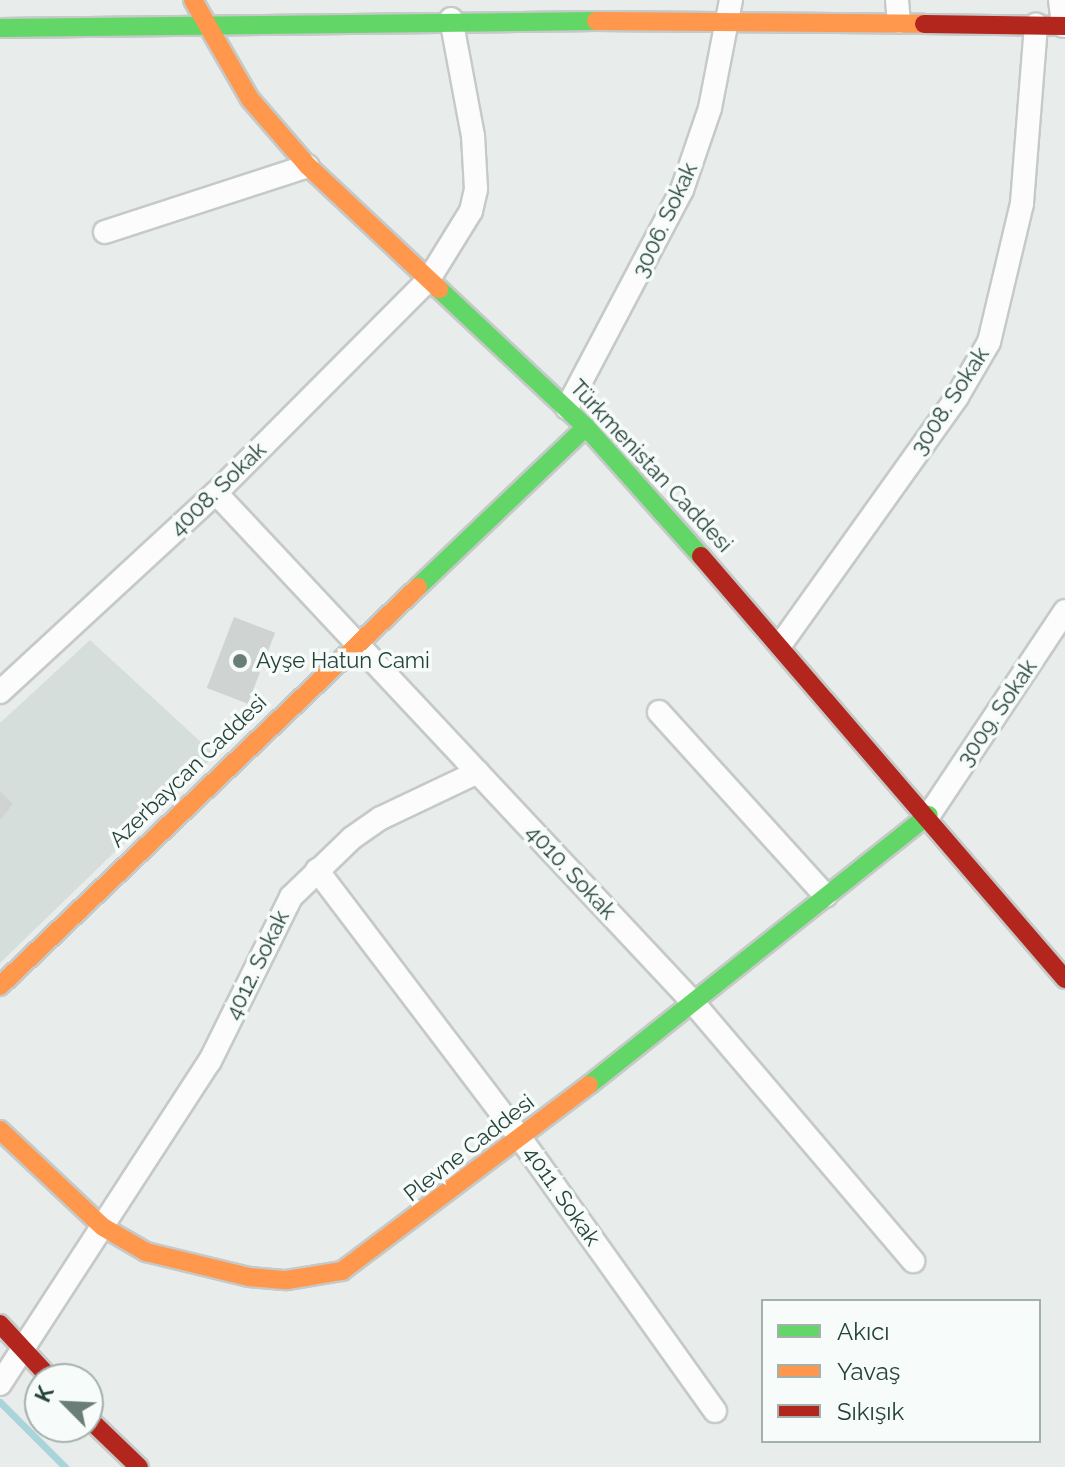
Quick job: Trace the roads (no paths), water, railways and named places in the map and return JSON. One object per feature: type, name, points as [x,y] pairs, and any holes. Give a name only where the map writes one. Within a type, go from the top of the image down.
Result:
[{"type":"street","name":"Türkmenistan Caddesi","points":[[193,0],[204,25],[250,99],[308,166],[586,427],[781,644],[1065,979]]},
{"type":"street","points":[[0,28],[451,19],[731,9],[898,11],[1064,26],[1060,0]]},
{"type":"street","name":"3006. Sokak","points":[[567,408],[682,190],[710,108],[731,9]]},
{"type":"street","name":"4008. Sokak","points":[[0,692],[216,493],[429,279],[471,211],[476,189],[473,136],[451,19]]},
{"type":"street","name":"3008. Sokak","points":[[781,644],[957,397],[989,342],[1022,203],[1036,25]]},
{"type":"street","points":[[105,232],[308,166]]},
{"type":"street","name":"Azerbaycan Caddesi","points":[[0,986],[356,643],[586,427]]},
{"type":"street","name":"4010. Sokak","points":[[216,493],[691,1000],[913,1261]]},
{"type":"street","name":"3009. Sokak","points":[[929,815],[1065,611]]},
{"type":"street","points":[[659,712],[826,896]]},
{"type":"street","name":"4012. Sokak","points":[[4,1379],[210,1061],[272,928],[317,870],[381,818],[478,772]]},
{"type":"street","name":"Plevne Caddesi","points":[[0,1130],[103,1227],[146,1252],[213,1273],[316,1278],[368,1256],[521,1139],[691,1000],[929,815]]},
{"type":"street","name":"4011. Sokak","points":[[317,870],[521,1139],[715,1411]]},
{"type":"street","points":[[0,1324],[36,1363]]},
{"type":"street","points":[[104,1433],[139,1467]]},
{"type":"waterway","points":[[0,1402],[65,1467]]},
{"type":"place","name":"Ayşe Hatun Cami","points":[[240,661]]}]
